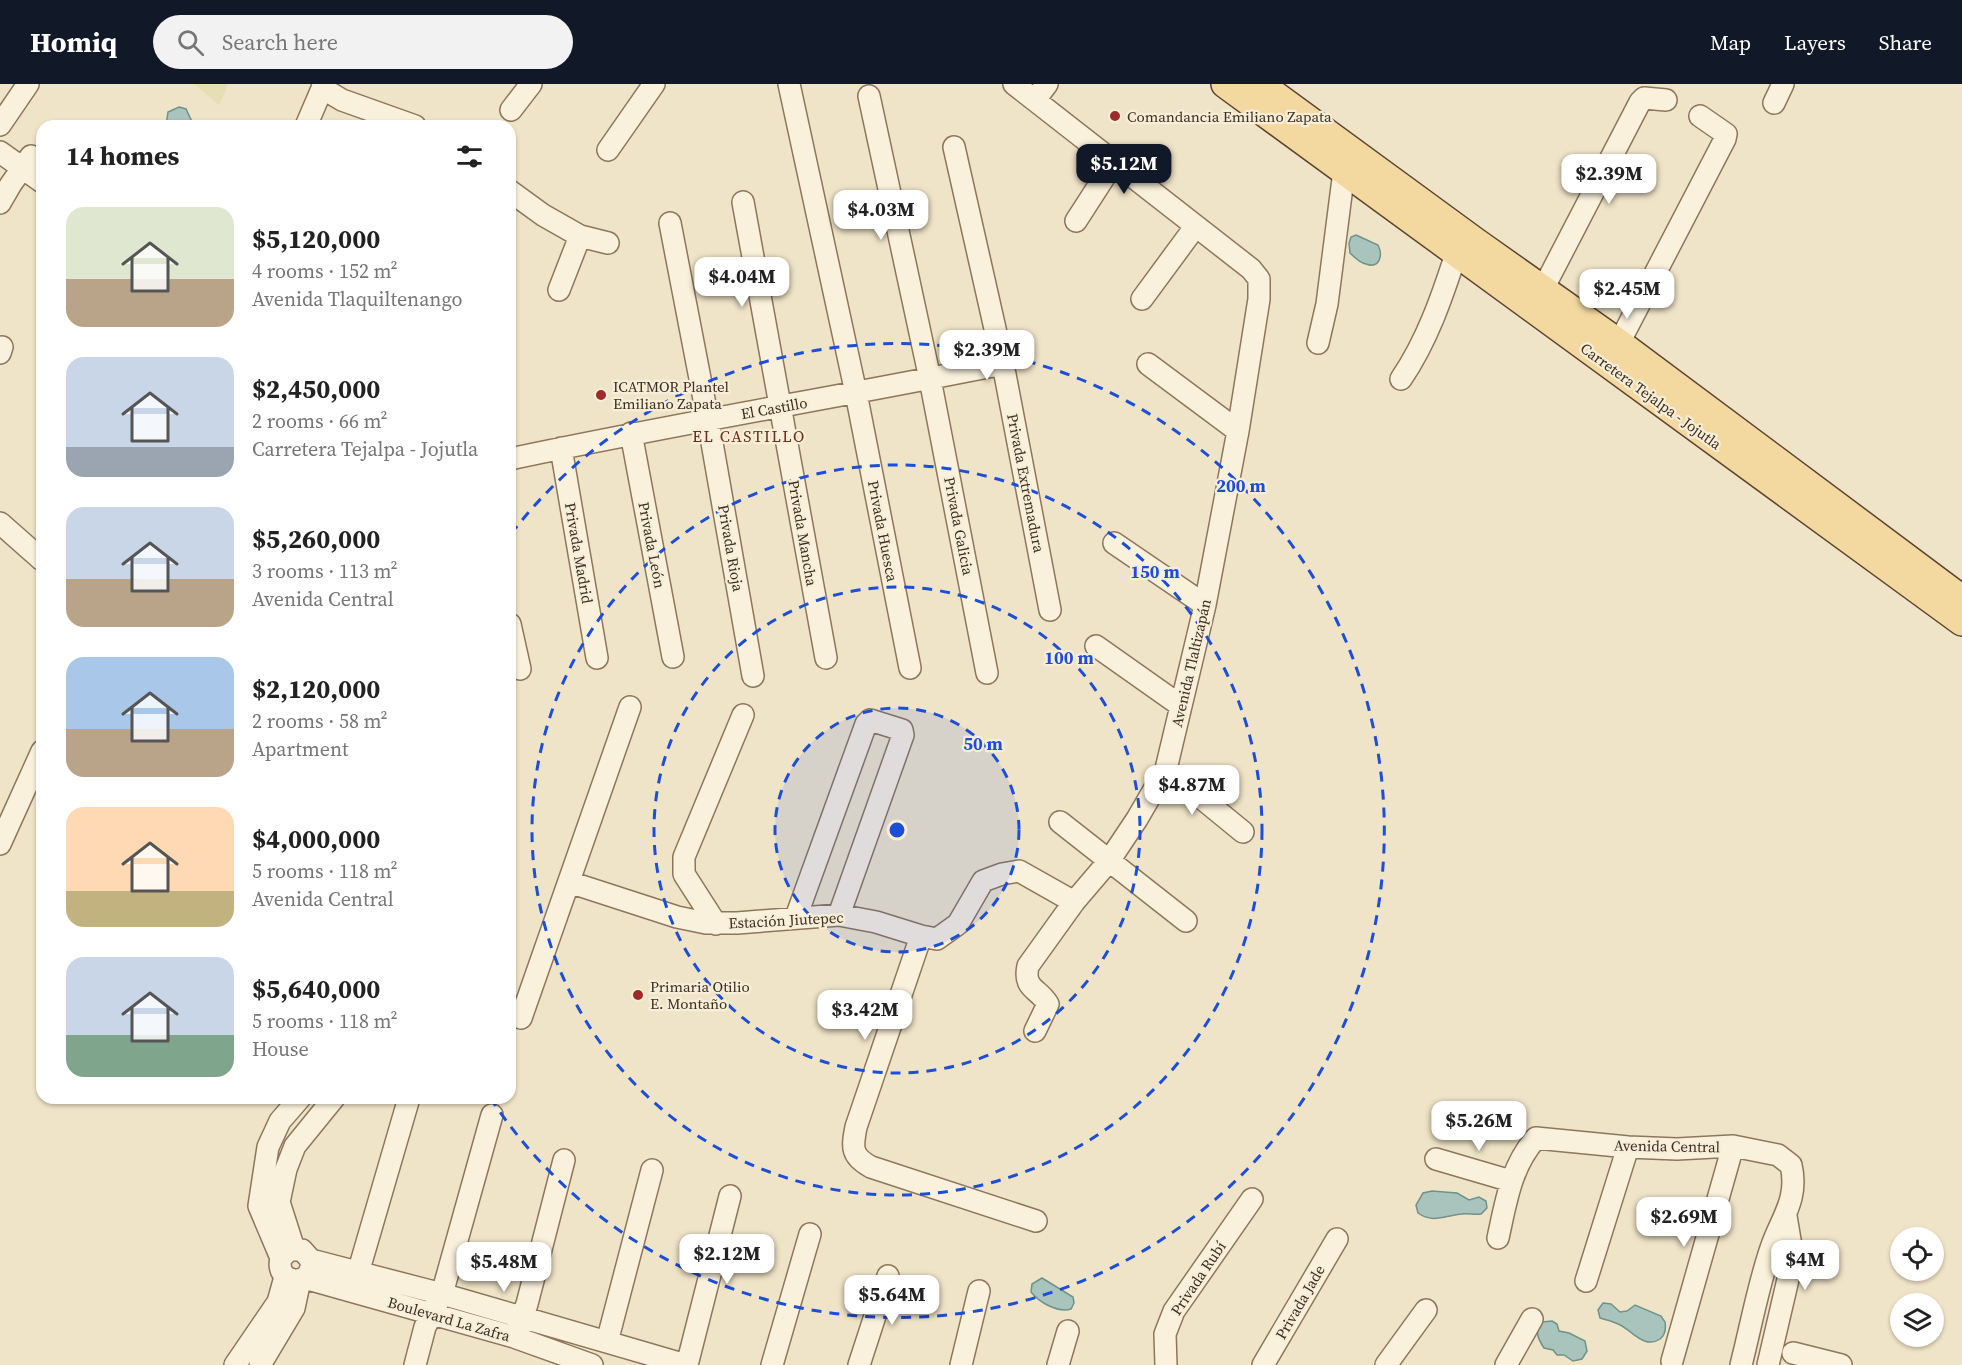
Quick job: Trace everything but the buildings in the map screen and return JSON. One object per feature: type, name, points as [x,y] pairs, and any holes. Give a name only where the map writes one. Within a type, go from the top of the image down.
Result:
[{"type":"main road","name":"Carretera Tejalpa - Jojutla","points":[[1225,84],[1962,622]]},
{"type":"main road","name":"Carretera Tejalpa - Jojutla","points":[[1260,84],[1619,343],[1962,599]]},
{"type":"street","points":[[0,125],[28,84]]},
{"type":"street","points":[[511,110],[531,84]]},
{"type":"street","points":[[608,150],[654,84]]},
{"type":"street","name":"Privada Huesca","points":[[789,84],[856,393],[910,668]]},
{"type":"street","points":[[1014,84],[1041,92],[1114,162],[1195,227],[1142,299]]},
{"type":"street","points":[[309,120],[323,86],[372,119]]},
{"type":"street","name":"Privada Galicia","points":[[869,96],[930,379],[987,674]]},
{"type":"street","points":[[1544,289],[1640,102],[1644,98],[1666,100]]},
{"type":"street","points":[[1619,343],[1725,139],[1726,134],[1723,131],[1700,116]]},
{"type":"street","points":[[0,135],[32,162]]},
{"type":"street","name":"Privada Extremadura","points":[[954,147],[1003,364],[1050,610]]},
{"type":"street","points":[[0,152],[32,162]]},
{"type":"street","points":[[0,203],[32,162]]},
{"type":"street","points":[[1076,221],[1114,162]]},
{"type":"street","points":[[1318,343],[1327,304],[1344,171]]},
{"type":"street","points":[[516,198],[580,236],[608,243]]},
{"type":"street","name":"Privada Mancha","points":[[743,202],[826,658]]},
{"type":"street","name":"Privada Rioja","points":[[670,223],[708,420],[753,676]]},
{"type":"street","name":"Avenida Tlaltizapán","points":[[1035,1031],[1048,1004],[1030,986],[1026,977],[1028,966],[1074,902],[1108,861],[1137,819],[1166,770],[1205,605],[1238,431],[1259,299],[1259,279],[1251,269],[1195,227]]},
{"type":"street","points":[[559,290],[580,236]]},
{"type":"street","points":[[1401,379],[1415,358],[1424,338],[1442,297],[1456,254]]},
{"type":"street","name":"El Castillo","points":[[516,458],[630,433],[1003,364]]},
{"type":"street","points":[[1148,364],[1238,431]]},
{"type":"street","name":"Privada León","points":[[630,433],[673,657]]},
{"type":"street","name":"Privada Madrid","points":[[561,448],[597,658]]},
{"type":"street","points":[[0,523],[36,555]]},
{"type":"street","points":[[1114,543],[1205,605]]},
{"type":"street","points":[[1096,646],[1181,706]]},
{"type":"street","points":[[516,651],[520,669]]},
{"type":"street","points":[[521,1017],[630,707]]},
{"type":"street","points":[[716,924],[684,874],[684,857],[743,715]]},
{"type":"street","points":[[796,917],[866,724],[870,720],[903,730],[903,735],[839,915]]},
{"type":"street","points":[[0,844],[36,764]]},
{"type":"street","points":[[1166,770],[1244,832]]},
{"type":"street","points":[[1060,822],[1186,921]]},
{"type":"street","name":"Estación Jiutepec","points":[[569,882],[677,917],[716,924],[839,915],[876,922],[937,939],[958,924],[983,881],[1002,874],[1019,870],[1074,902]]},
{"type":"street","points":[[921,936],[856,1127],[854,1153],[871,1167],[1036,1221]]},
{"type":"street","points":[[295,1104],[280,1122],[268,1147],[259,1206],[296,1267]]},
{"type":"street","points":[[260,1365],[294,1308],[296,1267],[279,1202],[286,1169],[295,1146],[329,1104]]},
{"type":"street","points":[[358,1273],[407,1104]]},
{"type":"street","points":[[415,1365],[425,1326],[442,1294],[492,1115]]},
{"type":"street","name":"Avenida Central","points":[[1498,1238],[1511,1181],[1526,1150],[1536,1138],[1628,1147],[1677,1149],[1733,1146],[1778,1155],[1791,1165],[1795,1181],[1786,1216],[1771,1247],[1741,1365]]},
{"type":"street","points":[[1672,1361],[1733,1146]]},
{"type":"street","points":[[1586,1281],[1628,1147]]},
{"type":"street","points":[[518,1328],[527,1304],[564,1160]]},
{"type":"street","points":[[1436,1160],[1511,1181]]},
{"type":"street","points":[[607,1342],[652,1170]]},
{"type":"street","points":[[686,1365],[730,1196]]},
{"type":"street","name":"Privada Rubí","points":[[1166,1365],[1165,1334],[1174,1311],[1252,1199]]},
{"type":"street","name":"Avenida Central","points":[[1768,1365],[1793,1258],[1786,1216]]},
{"type":"street","points":[[772,1365],[810,1234]]},
{"type":"street","name":"Privada Jade","points":[[1263,1365],[1337,1239]]},
{"type":"street","points":[[235,1365],[278,1302],[296,1267]]},
{"type":"street","name":"Boulevard La Zafra","points":[[296,1267],[358,1273],[442,1294],[518,1328],[566,1361],[592,1365]]},
{"type":"street","name":"Boulevard La Zafra","points":[[296,1267],[432,1314],[607,1342],[686,1365]]},
{"type":"street","points":[[860,1365],[888,1276]]},
{"type":"street","points":[[961,1365],[979,1291]]},
{"type":"street","points":[[1386,1365],[1426,1310]]},
{"type":"street","points":[[1506,1365],[1532,1319]]},
{"type":"street","points":[[1058,1365],[1068,1331]]},
{"type":"street","points":[[1793,1353],[1841,1365]]},
{"type":"shaded area","points":[[194,84],[228,84],[219,105]]},
{"type":"water","points":[[179,107],[186,109],[191,120],[167,120],[168,112]]},
{"type":"water","points":[[1356,235],[1378,245],[1380,257],[1377,263],[1371,265],[1364,263],[1350,253],[1351,237]]},
{"type":"water","points":[[1432,1191],[1457,1193],[1469,1200],[1479,1197],[1486,1201],[1487,1208],[1481,1214],[1429,1218],[1418,1213],[1416,1205],[1423,1193]]},
{"type":"water","points":[[1042,1278],[1073,1297],[1074,1303],[1071,1309],[1054,1308],[1034,1296],[1031,1292],[1032,1284]]},
{"type":"water","points":[[1603,1303],[1611,1304],[1620,1312],[1627,1311],[1635,1305],[1661,1316],[1665,1322],[1663,1336],[1654,1342],[1649,1342],[1638,1338],[1618,1324],[1600,1318],[1598,1310]]},
{"type":"water","points":[[1552,1321],[1557,1324],[1559,1331],[1585,1341],[1587,1351],[1582,1359],[1573,1361],[1564,1355],[1557,1355],[1553,1350],[1544,1348],[1538,1329],[1542,1322]]},
{"type":"place","name":"Comandancia Emiliano Zapata","points":[[1115,116]]},
{"type":"place","name":"ICATMOR Plantel Emiliano Zapata","points":[[601,395]]},
{"type":"place","name":"Primaria Otilio E. Montaño","points":[[638,995]]},
{"type":"district","name":"EL CASTILLO","points":[[749,436]]}]
